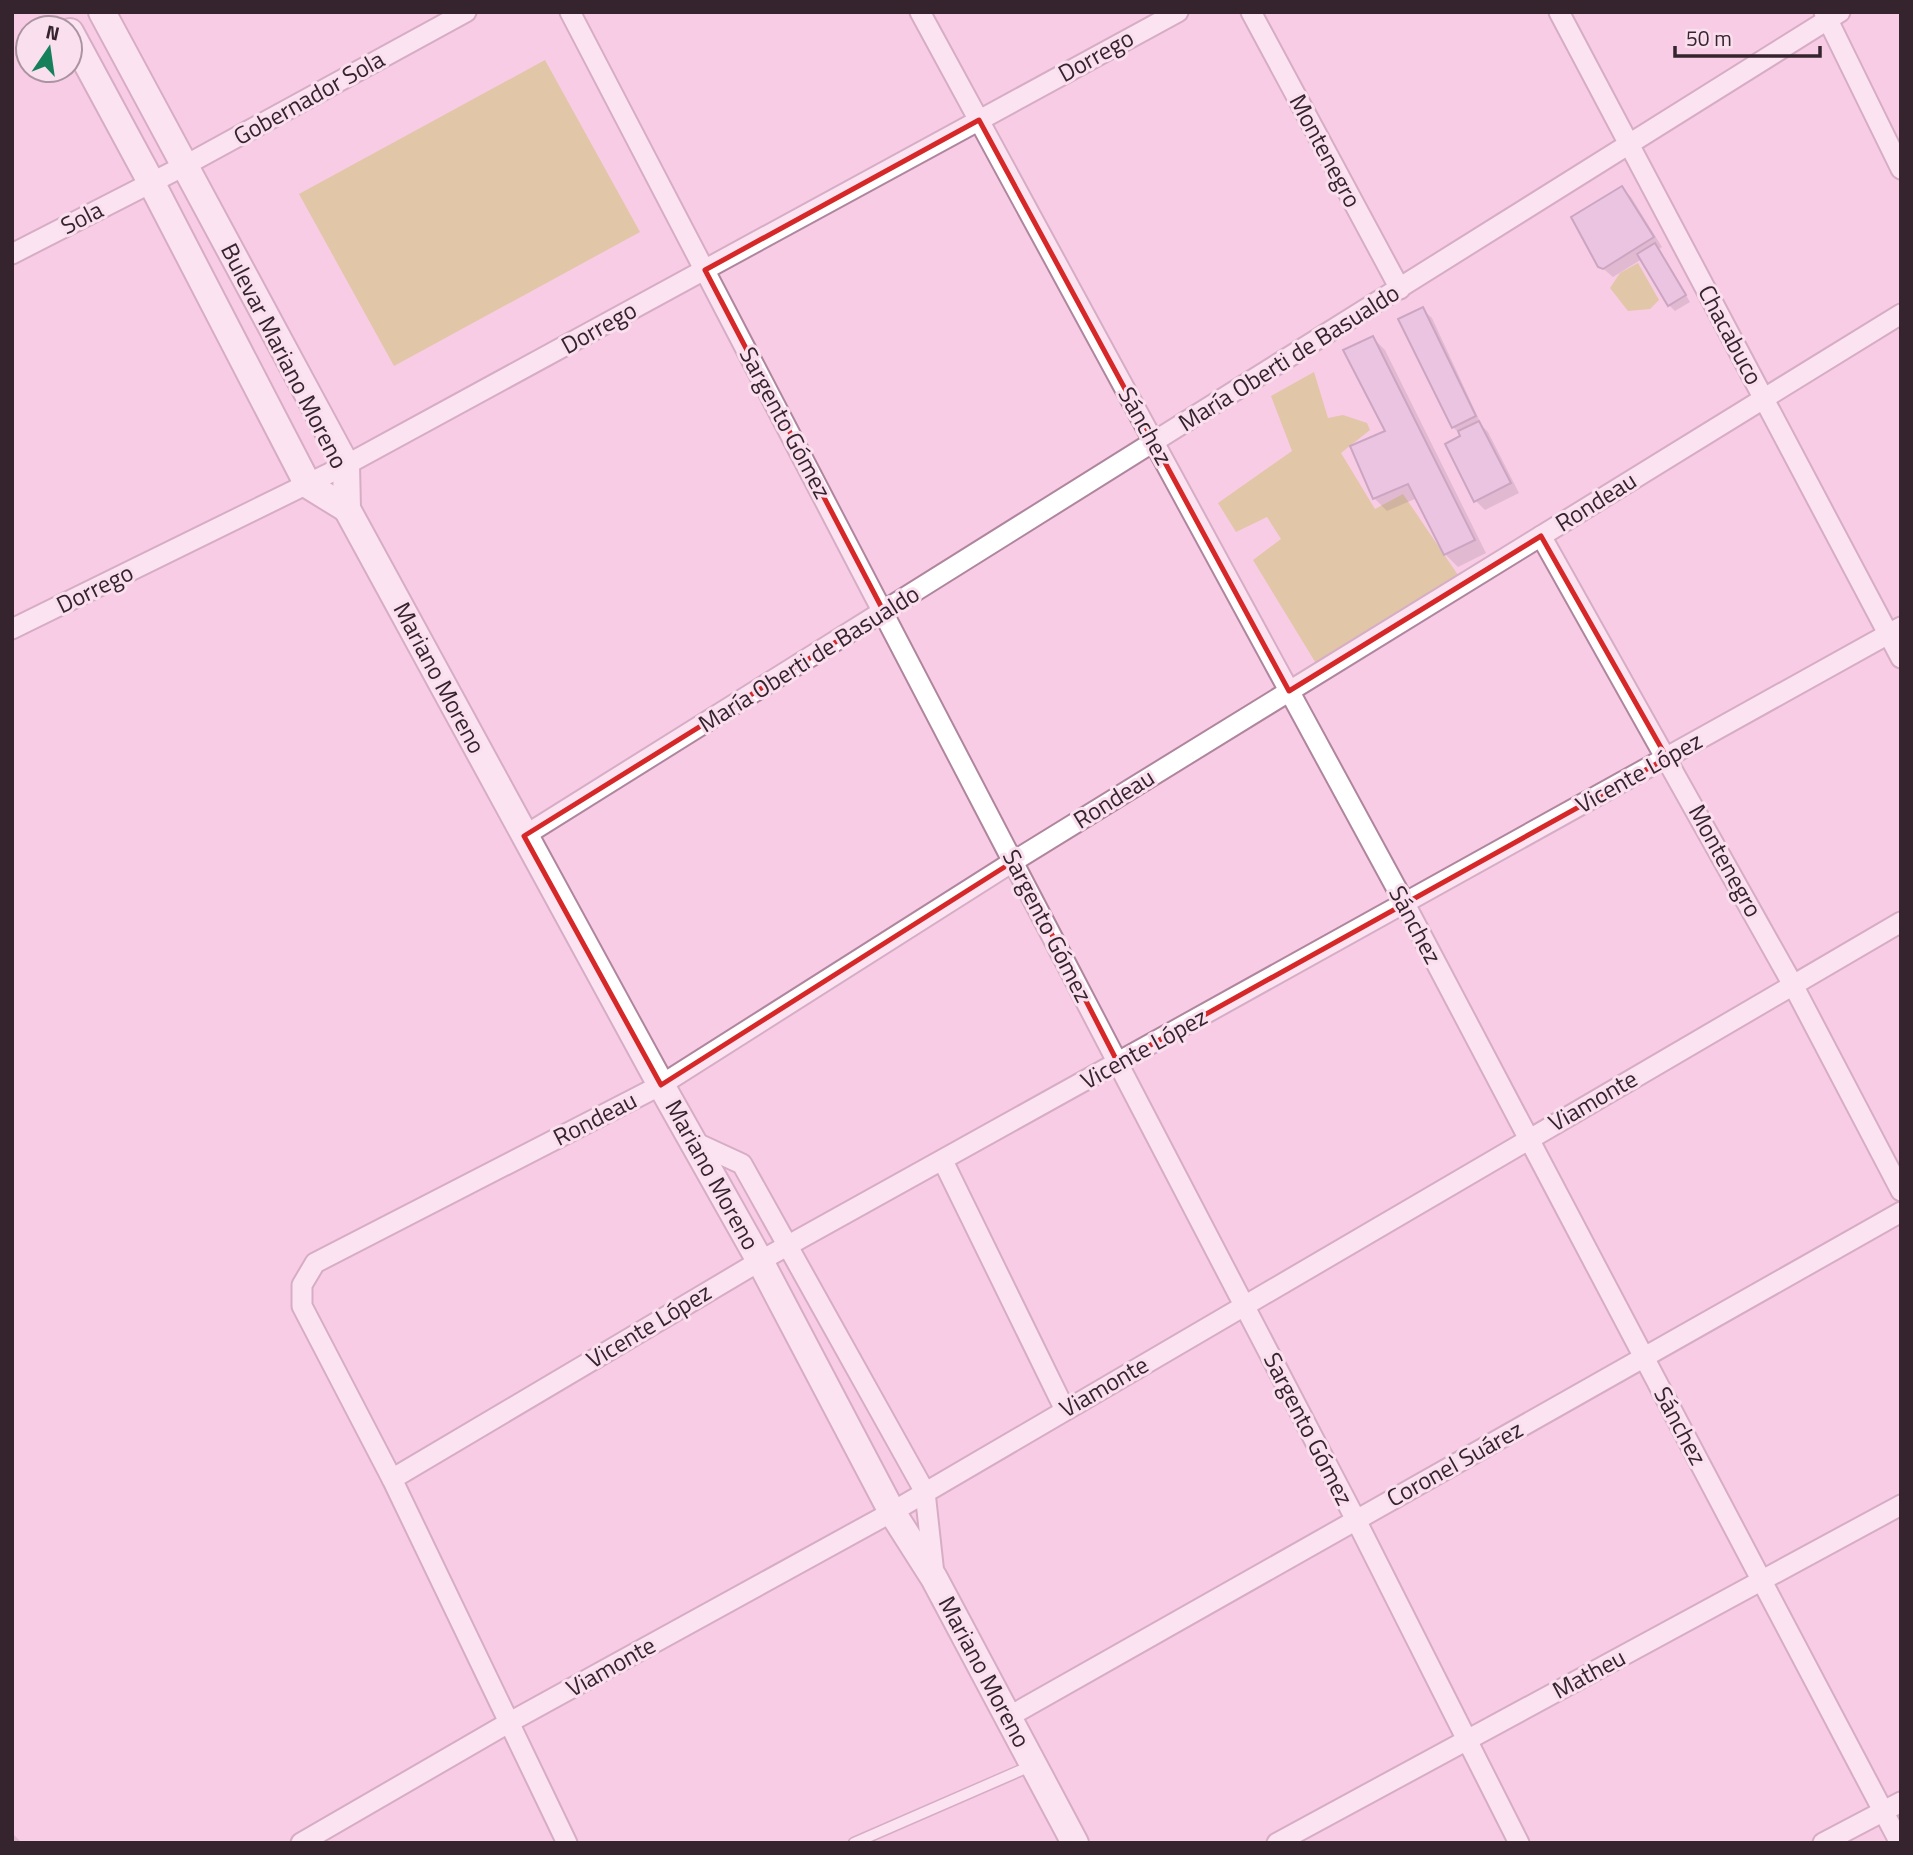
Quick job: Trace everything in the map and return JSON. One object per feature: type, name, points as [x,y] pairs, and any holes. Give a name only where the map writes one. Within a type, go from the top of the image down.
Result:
[{"type":"main road","name":"Bulevar Mariano Moreno","points":[[102,12],[346,465],[347,509]]},
{"type":"main road","name":"Bulevar Mariano Moreno","points":[[84,58],[308,485],[347,509]]},
{"type":"main road","name":"Mariano Moreno","points":[[347,509],[524,836],[760,1261],[892,1511],[934,1578],[1075,1843]]},
{"type":"street","name":"Gobernador Sola","points":[[151,182],[466,12]]},
{"type":"street","name":"Sargento Gómez","points":[[570,12],[1356,1520],[1518,1843]]},
{"type":"street","name":"Sánchez","points":[[920,12],[1405,904],[1762,1580],[1892,1806],[1900,1843]]},
{"type":"street","name":"Dorrego","points":[[12,629],[346,465],[1178,12]]},
{"type":"street","name":"Montenegro","points":[[1251,12],[1400,289]]},
{"type":"street","name":"Chacabuco","points":[[1559,12],[1763,399],[1894,631],[1901,658]]},
{"type":"street","name":"María Oberti de Basualdo","points":[[524,836],[1400,289],[1831,15]]},
{"type":"street","points":[[1831,15],[1901,169]]},
{"type":"street","name":"Sola","points":[[12,254],[151,182]]},
{"type":"street","name":"Rondeau","points":[[392,1479],[302,1306],[302,1285],[315,1263],[661,1085],[1014,861],[1901,314]]},
{"type":"street","name":"Montenegro","points":[[1541,536],[1793,985],[1901,1191]]},
{"type":"street","name":"Vicente López","points":[[392,1479],[760,1261],[1894,631]]},
{"type":"street","name":"Viamonte","points":[[301,1843],[510,1722],[892,1511],[1901,922]]},
{"type":"street","points":[[692,1140],[742,1164],[925,1492],[934,1578]]},
{"type":"street","points":[[943,1161],[1065,1410]]},
{"type":"street","name":"Coronel Suárez","points":[[1008,1717],[1901,1212]]},
{"type":"street","points":[[392,1479],[567,1843]]},
{"type":"street","name":"Matheu","points":[[1277,1843],[1901,1505]]},
{"type":"street","points":[[1823,1843],[1892,1806]]},
{"type":"lane","points":[[853,1843],[1034,1765]]},
{"type":"highlighted area","points":[[979,120],[1289,691],[1541,536],[1667,758],[1118,1063],[1014,861],[661,1085],[524,836],[884,612],[705,270]]},
{"type":"shaded area","points":[[545,60],[640,232],[394,366],[299,194]]},
{"type":"shaded area","points":[[1638,263],[1659,300],[1650,309],[1628,311],[1610,288],[1620,273]]},
{"type":"shaded area","points":[[1314,372],[1328,418],[1343,415],[1367,423],[1370,430],[1341,453],[1375,509],[1403,494],[1460,578],[1317,665],[1253,560],[1281,539],[1267,517],[1236,532],[1218,503],[1292,451],[1271,396]]},
{"type":"building","points":[[1622,186],[1654,237],[1603,269],[1598,267],[1571,217]]},
{"type":"building","points":[[1655,243],[1686,295],[1668,306],[1637,254]]},
{"type":"building","points":[[1423,307],[1476,416],[1452,428],[1398,319]]},
{"type":"building","points":[[1373,336],[1475,540],[1444,555],[1408,484],[1373,499],[1350,446],[1385,431],[1343,350]]},
{"type":"building","points":[[1479,421],[1511,483],[1474,502],[1445,444],[1460,436],[1458,431]]}]
